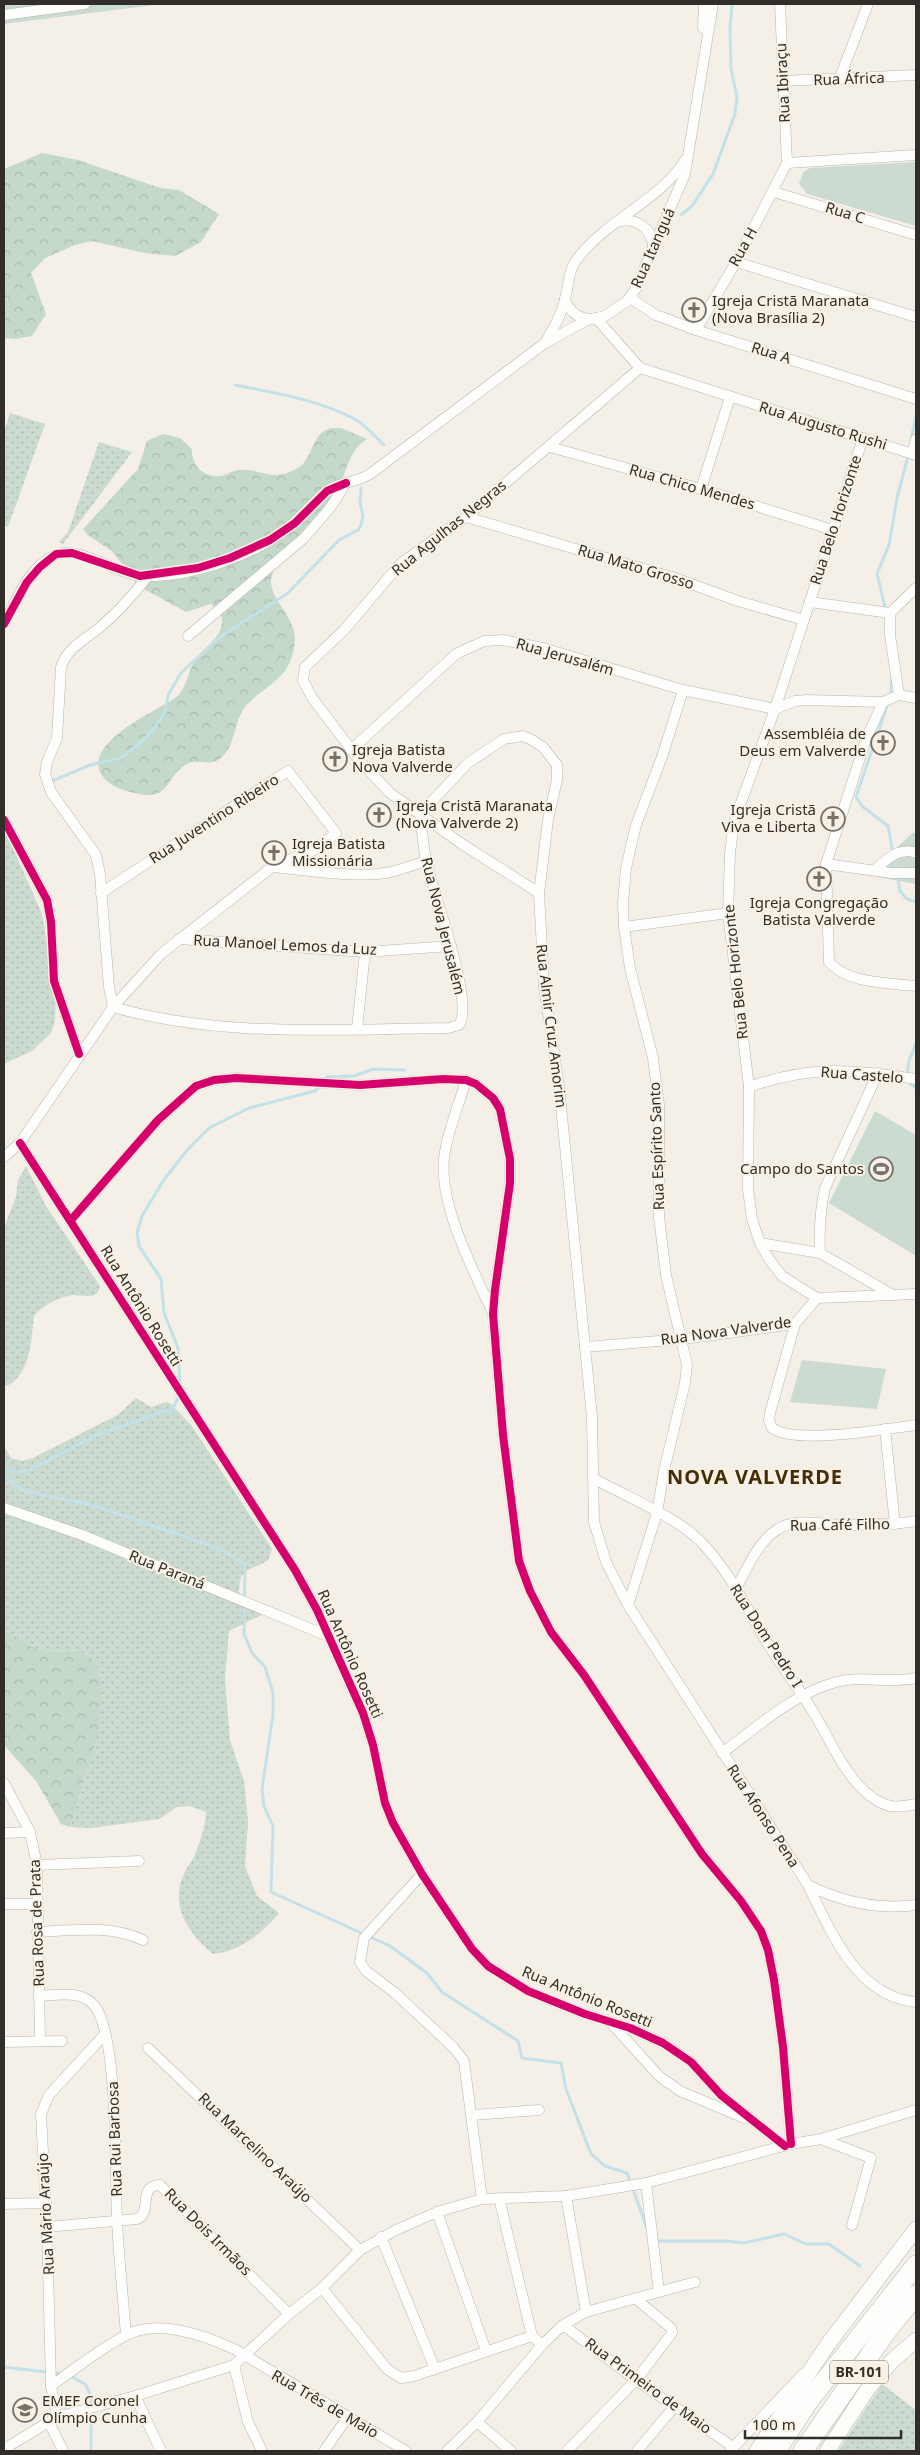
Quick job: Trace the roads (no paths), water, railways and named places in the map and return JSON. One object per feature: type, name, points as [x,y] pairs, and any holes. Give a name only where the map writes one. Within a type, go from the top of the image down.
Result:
[{"type":"highway","name":"BR-101","points":[[776,2451],[811,2398],[916,2265]]},
{"type":"highway","name":"BR-101","points":[[803,2451],[886,2332],[916,2295]]},
{"type":"street","points":[[4,15],[85,4]]},
{"type":"street","name":"Rua Itanguá","points":[[700,71],[704,4]]},
{"type":"street","name":"Rua Itanguá","points":[[545,343],[593,318],[609,314],[630,298],[682,185],[700,71],[713,4]]},
{"type":"street","name":"Rua Ibiraçu","points":[[780,4],[787,163]]},
{"type":"street","points":[[839,80],[868,4]]},
{"type":"street","name":"Rua África","points":[[783,81],[916,76]]},
{"type":"street","name":"Rua Itanguá","points":[[545,343],[559,318],[573,266],[609,227],[671,179],[688,155]]},
{"type":"street","points":[[787,163],[916,155]]},
{"type":"street","name":"Rua H","points":[[696,330],[736,262],[774,192],[787,163]]},
{"type":"street","name":"Rua C","points":[[774,192],[916,234]]},
{"type":"street","points":[[609,227],[620,221],[638,223],[650,234],[654,249]]},
{"type":"street","points":[[736,262],[916,317]]},
{"type":"street","name":"Rua A","points":[[630,298],[656,315],[696,330],[916,399]]},
{"type":"street","points":[[565,299],[573,312],[581,317],[593,318],[637,372]]},
{"type":"street","points":[[4,624],[27,582],[40,567],[56,554],[72,553],[132,575],[148,576],[198,568],[258,547],[295,523],[327,491],[346,483],[357,482],[370,474],[545,343]]},
{"type":"street","name":"Rua Augusto Rushi","points":[[637,372],[730,397],[914,454]]},
{"type":"street","name":"Rua Agulhas Negras","points":[[351,750],[313,699],[303,681],[305,667],[345,629],[400,564],[466,517],[637,372]]},
{"type":"street","points":[[701,489],[730,397]]},
{"type":"street","name":"Rua Belo Horizonte","points":[[817,1298],[782,1276],[769,1259],[760,1242],[752,1218],[748,1188],[749,1087],[728,913],[730,853],[734,822],[775,709],[863,438]]},
{"type":"street","points":[[914,454],[916,439]]},
{"type":"street","name":"Rua Chico Mendes","points":[[550,447],[701,489],[833,530]]},
{"type":"street","points":[[188,636],[304,538],[330,508],[346,483]]},
{"type":"street","name":"Rua Mato Grosso","points":[[466,517],[672,577],[738,601],[804,620]]},
{"type":"street","points":[[113,1007],[109,987],[100,874],[96,855],[47,782],[47,762],[57,738],[61,667],[64,659],[73,647],[98,629],[148,576]]},
{"type":"street","points":[[900,695],[890,635],[890,612],[916,588]]},
{"type":"street","name":"Rua Belo Horizonte","points":[[810,602],[890,612]]},
{"type":"street","name":"Rua Jerusalém","points":[[351,750],[456,654],[484,641],[503,640],[543,648],[683,690],[775,709]]},
{"type":"street","name":"Rua Espírito Santo","points":[[628,1605],[657,1513],[664,1471],[685,1383],[687,1365],[683,1339],[666,1275],[660,1226],[659,1105],[653,1058],[630,968],[624,927],[626,868],[636,825],[662,757],[683,690]]},
{"type":"street","points":[[775,709],[795,701],[806,700],[883,702],[900,695],[916,698]]},
{"type":"street","points":[[883,702],[866,739],[826,864],[829,962],[842,974],[916,986]]},
{"type":"street","name":"Rua Almir Cruz Amorim","points":[[420,814],[468,763],[504,738],[523,736],[543,747],[557,765],[557,780],[548,820],[539,893],[544,987],[560,1086],[592,1417],[593,1478]]},
{"type":"street","points":[[351,750],[390,792],[539,893]]},
{"type":"street","name":"Rua Juventino Ribeiro","points":[[101,892],[288,771],[336,833],[314,850],[272,867]]},
{"type":"street","name":"Rua Nova Jerusalém","points":[[357,1029],[448,1028],[459,1025],[464,1014],[451,946],[426,861],[420,814]]},
{"type":"street","points":[[4,820],[47,900],[51,922],[54,980],[79,1054]]},
{"type":"street","points":[[874,870],[896,853],[907,850],[916,853]]},
{"type":"street","points":[[4,1157],[20,1143],[79,1054],[113,1007],[161,954],[272,867],[318,872],[375,874],[386,873],[426,861]]},
{"type":"street","points":[[826,864],[891,874],[916,873]]},
{"type":"street","points":[[624,927],[728,913]]},
{"type":"street","name":"Rua Manoel Lemos da Luz","points":[[179,940],[365,952],[451,946]]},
{"type":"street","points":[[113,1007],[169,1021],[286,1030],[357,1029],[365,952]]},
{"type":"street","name":"Rua Castelo","points":[[749,1087],[780,1076],[823,1070],[878,1073],[916,1079]]},
{"type":"street","points":[[820,1253],[820,1208],[824,1188],[878,1073]]},
{"type":"street","points":[[71,1220],[158,1120],[196,1086],[214,1080],[236,1078],[360,1085],[442,1078],[466,1080],[486,1091],[500,1109],[510,1159],[510,1183],[494,1290],[493,1314],[511,1507],[519,1561],[530,1591],[551,1632],[584,1675],[702,1854],[741,1901],[761,1931],[768,1950],[774,1980],[783,2047],[788,2145]]},
{"type":"street","points":[[466,1080],[444,1157],[444,1184],[468,1260],[493,1314]]},
{"type":"street","name":"Rua Antônio Rosetti","points":[[20,1143],[295,1570],[317,1610],[363,1713],[373,1745],[385,1803],[393,1823],[422,1874],[472,1949],[488,1966],[528,1991],[585,2014],[608,2020],[663,2044],[691,2062],[721,2094],[753,2122],[788,2145]]},
{"type":"street","points":[[760,1242],[820,1253],[893,1295]]},
{"type":"street","points":[[817,1298],[916,1294]]},
{"type":"street","name":"Rua Nova Valverde","points":[[585,1347],[683,1339],[795,1324],[817,1298]]},
{"type":"street","points":[[795,1324],[770,1412],[769,1420],[772,1428],[785,1433],[832,1435],[916,1425]]},
{"type":"street","points":[[885,1429],[895,1524]]},
{"type":"street","name":"Rua Dom Pedro I","points":[[593,1478],[685,1528],[700,1541],[736,1589],[770,1647],[804,1695],[847,1768],[864,1791],[887,1806],[899,1807],[916,1804]]},
{"type":"street","name":"Rua Afonso Pena","points":[[593,1478],[594,1522],[599,1542],[606,1562],[628,1605],[808,1885],[830,1930],[852,1965],[868,1982],[887,1995],[916,2002]]},
{"type":"street","name":"Rua Paraná","points":[[4,1508],[82,1535],[328,1636]]},
{"type":"street","name":"Rua Café Filho","points":[[736,1589],[762,1545],[773,1532],[783,1526],[806,1523],[844,1525],[895,1524],[916,1521]]},
{"type":"street","points":[[722,1752],[804,1695],[845,1681],[888,1682],[916,1678]]},
{"type":"street","name":"Rua Rosa de Prata","points":[[4,1783],[30,1832],[37,1865],[36,1904],[40,2041]]},
{"type":"street","points":[[4,1832],[30,1832]]},
{"type":"street","points":[[37,1865],[140,1861]]},
{"type":"street","points":[[422,1874],[364,1938],[360,1962],[366,1971],[395,1993],[453,2047],[464,2061],[482,2199]]},
{"type":"street","points":[[808,1885],[826,1894],[872,1906],[916,1905]]},
{"type":"street","points":[[4,1904],[36,1904]]},
{"type":"street","points":[[37,1932],[107,1930],[128,1933],[143,1940]]},
{"type":"street","name":"Rua Rui Barbosa","points":[[39,1996],[68,1994],[85,1998],[98,2010],[106,2034],[112,2074],[117,2222],[126,2335]]},
{"type":"street","points":[[608,2020],[658,2076],[680,2091],[753,2122]]},
{"type":"street","name":"Rua Mário Araújo","points":[[63,2451],[53,2420],[47,2227],[41,2114],[42,2106],[48,2094],[106,2034]]},
{"type":"street","points":[[635,2048],[638,2040],[646,2036]]},
{"type":"street","points":[[4,2042],[62,2041]]},
{"type":"street","name":"Rua Marcelino Araújo","points":[[148,2048],[360,2250]]},
{"type":"street","points":[[715,2107],[721,2094]]},
{"type":"street","points":[[472,2115],[539,2110]]},
{"type":"street","points":[[4,2449],[53,2420],[234,2365],[289,2314],[322,2288],[360,2250],[437,2212],[482,2199],[566,2196],[646,2183],[788,2145],[821,2139],[916,2110]]},
{"type":"street","points":[[821,2139],[871,2158],[852,2225]]},
{"type":"street","points":[[646,2183],[659,2292]]},
{"type":"street","name":"Rua Dois Irmãos","points":[[47,2227],[117,2222],[141,2218],[144,2213],[148,2190],[151,2186],[160,2185],[289,2314]]},
{"type":"street","points":[[566,2196],[586,2312]]},
{"type":"street","points":[[499,2198],[532,2336],[542,2345]]},
{"type":"street","points":[[4,2204],[46,2203]]},
{"type":"street","points":[[437,2212],[486,2352]]},
{"type":"street","points":[[757,2451],[817,2359],[916,2229]]},
{"type":"street","points":[[381,2238],[435,2368]]},
{"type":"street","points":[[447,2451],[477,2422],[542,2345],[563,2325],[586,2312],[695,2282]]},
{"type":"street","points":[[322,2288],[395,2376],[407,2378],[532,2336]]},
{"type":"street","points":[[567,2451],[636,2380],[672,2330],[636,2299]]},
{"type":"street","name":"Rua Primeiro de Maio","points":[[563,2325],[732,2449],[766,2410],[817,2359]]},
{"type":"street","name":"Rua Três de Maio","points":[[126,2335],[148,2330],[188,2332],[206,2336],[236,2350],[243,2356],[406,2451]]},
{"type":"street","points":[[51,2386],[126,2335]]},
{"type":"street","points":[[827,2451],[869,2387],[892,2361],[916,2340]]},
{"type":"street","points":[[234,2365],[248,2422],[262,2451]]},
{"type":"street","points":[[135,2396],[161,2451]]},
{"type":"street","points":[[637,2451],[674,2406]]},
{"type":"street","points":[[324,2451],[348,2418]]},
{"type":"street","points":[[477,2422],[511,2451]]},
{"type":"waterway","points":[[681,215],[692,206],[713,174],[735,114],[737,97],[731,69],[730,29],[732,4]]},
{"type":"waterway","points":[[235,385],[314,402],[344,414],[358,421],[384,445]]},
{"type":"waterway","points":[[911,440],[916,416]]},
{"type":"waterway","points":[[885,607],[877,574],[889,545],[897,498],[908,456]]},
{"type":"waterway","points":[[52,781],[90,765],[121,758],[146,738],[165,713],[168,695],[181,673],[220,637],[288,593],[339,540],[358,530],[363,515],[360,503],[361,488]]},
{"type":"waterway","points":[[891,692],[892,678]]},
{"type":"waterway","points":[[888,703],[856,797],[862,806],[888,826],[900,891],[907,899],[916,902]]},
{"type":"waterway","points":[[907,1075],[909,1061],[916,1043]]},
{"type":"waterway","points":[[324,1081],[327,1077],[354,1076],[373,1069],[405,1070]]},
{"type":"waterway","points":[[907,1081],[916,1088]]},
{"type":"waterway","points":[[180,1387],[178,1348],[164,1313],[161,1279],[139,1246],[137,1233],[142,1216],[163,1181],[188,1149],[209,1128],[249,1108],[315,1091],[320,1086]]},
{"type":"waterway","points":[[4,1467],[13,1472],[26,1472],[97,1435],[165,1411],[171,1412],[179,1396]]},
{"type":"waterway","points":[[4,1476],[24,1491],[96,1506],[217,1548],[245,1564],[244,1634],[252,1653],[265,1667],[273,1693],[273,1715],[262,1789],[264,1806],[273,1826],[271,1892],[390,1946],[427,1973],[442,1992],[518,2041],[522,2058],[561,2063],[566,2089],[591,2154],[605,2166],[627,2173],[647,2228]]},
{"type":"waterway","points":[[654,2241],[727,2241],[744,2243],[784,2234],[806,2244],[829,2244],[860,2266]]},
{"type":"waterway","points":[[4,2367],[63,2374]]},
{"type":"waterway","points":[[69,2375],[86,2385],[91,2397],[91,2451]]},
{"type":"place","name":"Igreja Cristã Maranata (Nova Brasília 2)","points":[[694,310]]},
{"type":"place","name":"Assembléia de Deus em Valverde","points":[[883,743]]},
{"type":"place","name":"Igreja Batista Nova Valverde","points":[[335,759]]},
{"type":"place","name":"Igreja Cristã Maranata (Nova Valverde 2)","points":[[379,815]]},
{"type":"place","name":"Igreja Cristã Viva e Liberta","points":[[833,819]]},
{"type":"place","name":"Igreja Batista Missionária","points":[[274,853]]},
{"type":"place","name":"Igreja Congregação Batista Valverde","points":[[819,879]]},
{"type":"place","name":"Campo do Santos","points":[[881,1169]]},
{"type":"place","name":"EMEF Coronel Olímpio Cunha","points":[[25,2410]]},
{"type":"district","name":"NOVA VALVERDE","points":[[755,1477]]}]
